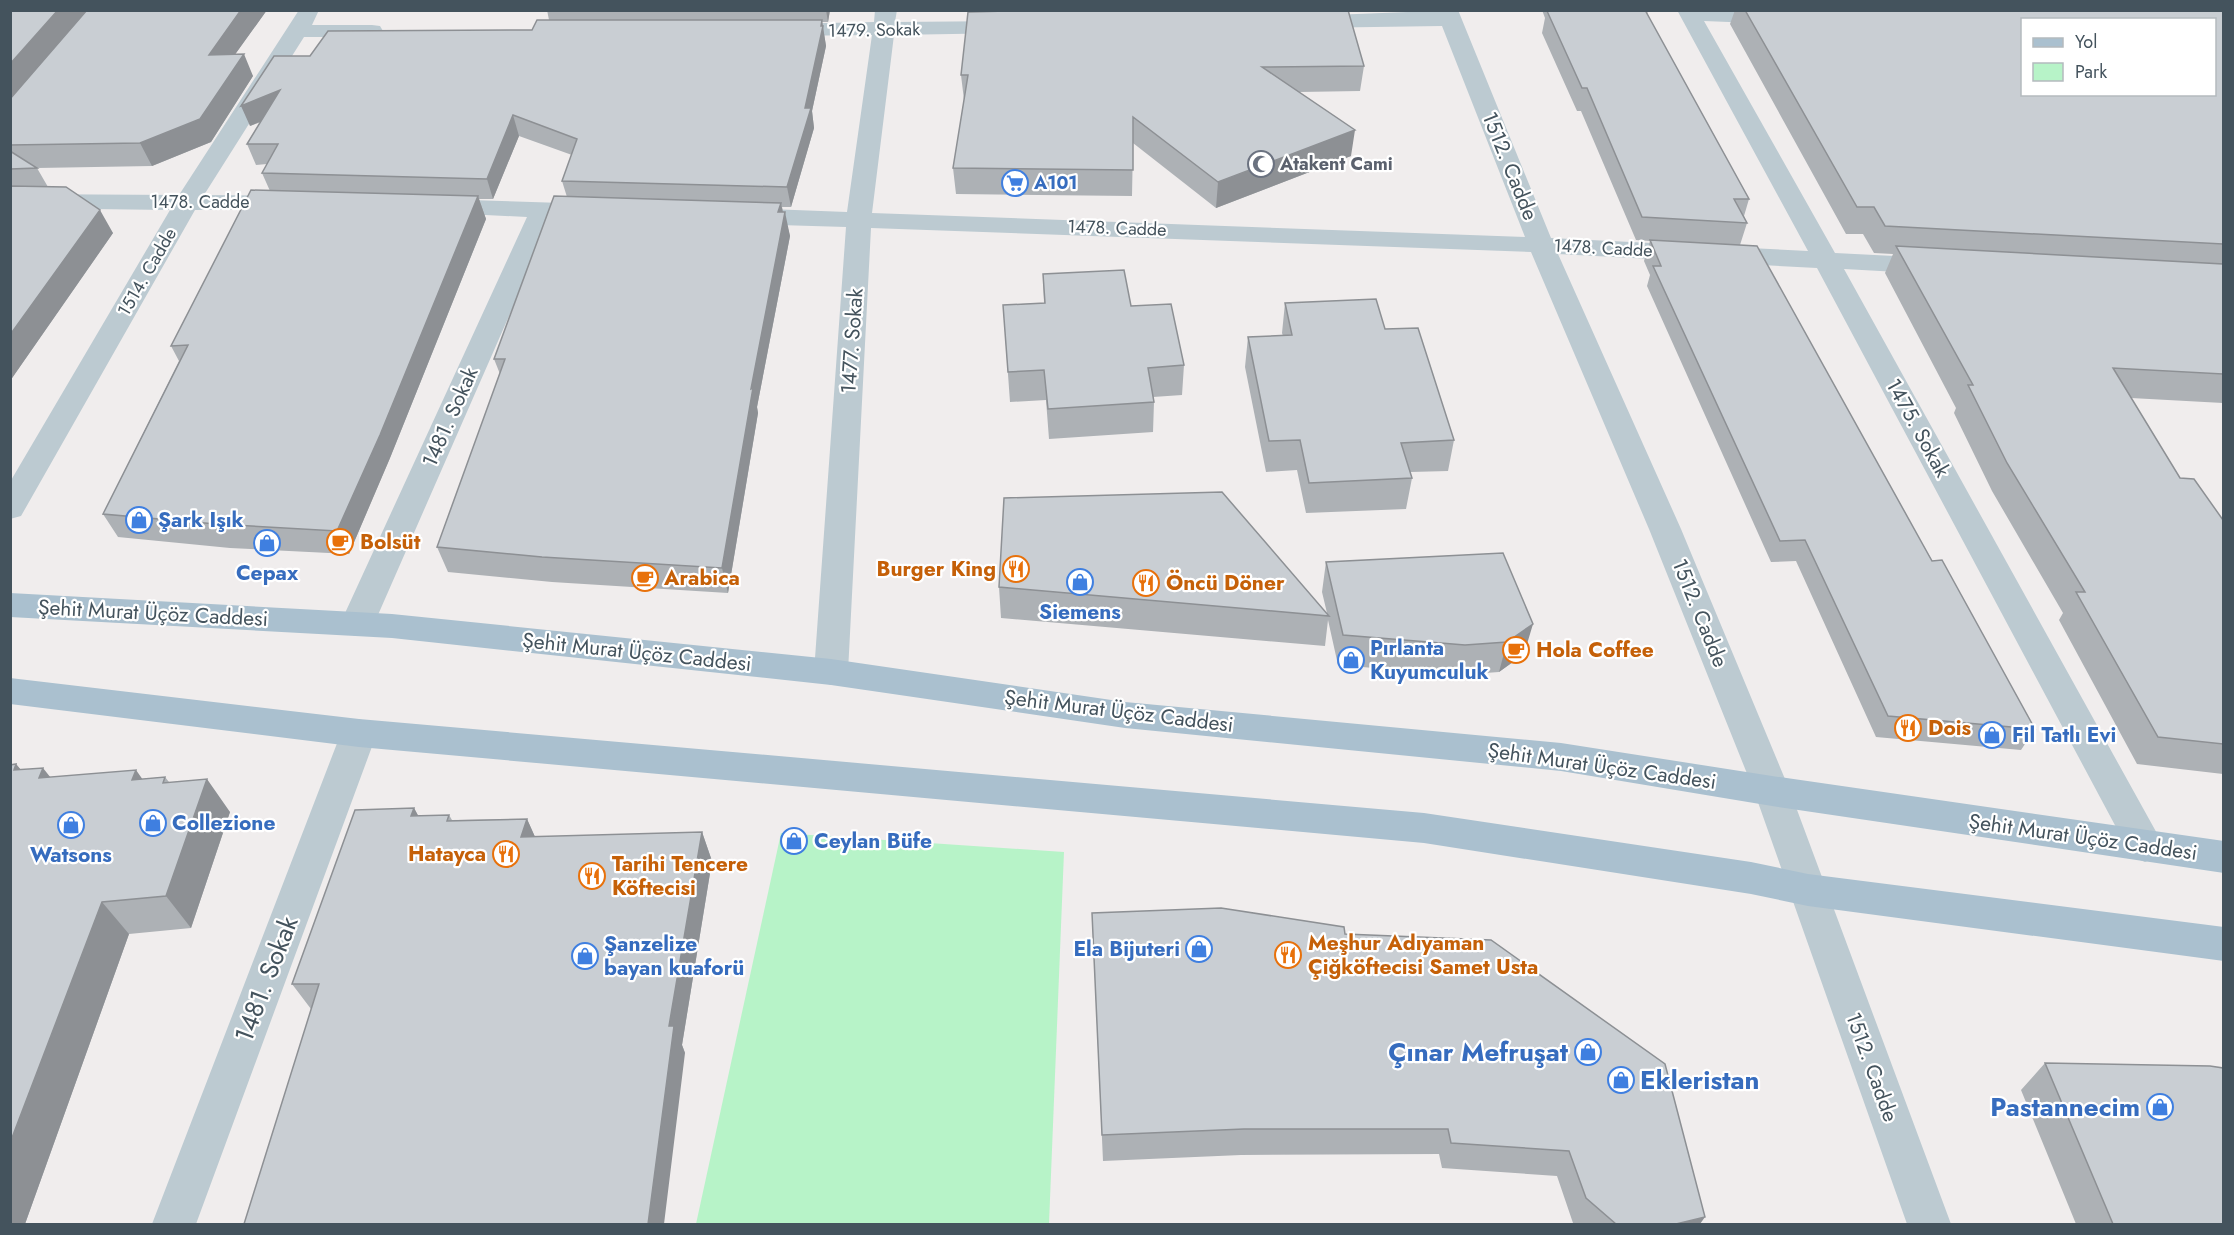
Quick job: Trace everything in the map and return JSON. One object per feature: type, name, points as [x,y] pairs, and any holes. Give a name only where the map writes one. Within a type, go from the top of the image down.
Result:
[{"type":"main road","name":"Şehit Murat Üçöz Caddesi","points":[[10,605],[357,624],[831,672],[1125,715],[1561,757],[1772,791],[2223,857]]},
{"type":"main road","points":[[10,692],[359,733],[1424,828],[1751,878],[1808,890],[2223,944]]},
{"type":"street","points":[[1688,12],[1796,19]]},
{"type":"street","name":"1475. Sokak","points":[[1688,12],[1826,260],[2145,846]]},
{"type":"street","points":[[1286,22],[1449,15]]},
{"type":"street","name":"1512. Cadde","points":[[1449,15],[1541,245],[1665,529],[1772,791],[1929,1224]]},
{"type":"street","name":"1479. Sokak","points":[[752,30],[885,20],[1026,27]]},
{"type":"street","name":"1477. Sokak","points":[[831,672],[859,219],[885,20]]},
{"type":"street","points":[[304,21],[393,31]]},
{"type":"street","name":"1514. Cadde","points":[[10,509],[187,202],[304,21]]},
{"type":"street","name":"1478. Cadde","points":[[10,201],[317,204]]},
{"type":"street","points":[[412,207],[613,212]]},
{"type":"street","name":"1481. Sokak","points":[[357,624],[543,210]]},
{"type":"street","name":"1478. Cadde","points":[[718,215],[1541,245],[1955,267]]},
{"type":"street","name":"1481. Sokak","points":[[174,1224],[359,733]]},
{"type":"green space","points":[[781,833],[1064,852],[1049,1224],[696,1224]]},
{"type":"building","points":[[10,10],[58,10],[10,64]]},
{"type":"building","points":[[87,10],[241,10],[209,55],[244,54],[200,119],[140,143],[10,145],[10,99]]},
{"type":"building","points":[[1348,10],[1364,66],[1262,67],[1355,130],[1218,182],[1133,117],[1133,170],[953,168],[968,75],[961,75],[968,12]]},
{"type":"building","points":[[1645,10],[1749,199],[1734,199],[1747,223],[1642,217],[1587,88],[1582,88],[1547,11]]},
{"type":"building","points":[[1745,10],[2223,10],[2223,244],[1885,226],[1874,207],[1857,207]]},
{"type":"building","points":[[537,20],[822,20],[821,26],[823,26],[805,108],[811,108],[787,187],[562,181],[577,139],[513,115],[487,179],[262,173],[278,144],[247,144],[280,90],[241,106],[274,56],[310,56],[328,31],[532,30]]},
{"type":"building","points":[[10,151],[37,168],[10,169]]},
{"type":"building","points":[[10,186],[66,187],[100,210],[10,335]]},
{"type":"building","points":[[251,190],[478,196],[380,435],[337,531],[103,514],[188,345],[171,346]]},
{"type":"building","points":[[554,196],[781,203],[778,212],[785,212],[751,389],[753,388],[722,568],[542,557],[437,547],[505,359],[494,359]]},
{"type":"building","points":[[1650,240],[1757,246],[1932,561],[1942,560],[2035,729],[1888,716],[1805,540],[1780,541],[1653,266],[1661,266]]},
{"type":"building","points":[[1896,246],[2223,264],[2223,374],[2113,368],[2180,478],[2194,479],[2223,520],[2223,744],[2158,737],[2076,592],[2085,592],[2007,463],[1968,385],[1973,385]]},
{"type":"building","points":[[1124,270],[1131,306],[1171,304],[1184,365],[1148,368],[1154,402],[1048,409],[1044,370],[1008,372],[1003,305],[1045,303],[1043,274]]},
{"type":"building","points":[[1376,299],[1385,329],[1418,328],[1454,440],[1401,443],[1412,478],[1309,483],[1300,440],[1269,441],[1248,337],[1292,335],[1285,303]]},
{"type":"building","points":[[1222,492],[1329,616],[999,587],[1004,498]]},
{"type":"building","points":[[1503,553],[1533,624],[1507,642],[1465,645],[1343,635],[1326,562]]},
{"type":"building","points":[[16,764],[14,770],[43,768],[39,778],[136,770],[132,780],[165,777],[163,783],[207,779],[166,896],[102,902],[10,1143],[10,765]]},
{"type":"building","points":[[414,808],[411,816],[449,815],[447,821],[527,819],[521,837],[702,832],[669,1026],[674,1026],[648,1224],[244,1224],[319,984],[292,984],[355,810]]},
{"type":"building","points":[[1221,908],[1344,927],[1345,934],[1491,940],[1665,1064],[1705,1217],[1676,1224],[1616,1224],[1586,1198],[1569,1151],[1451,1143],[1448,1129],[1244,1129],[1102,1135],[1092,913]]},
{"type":"building","points":[[2045,1063],[2223,1068],[2223,1224],[2113,1224]]},
{"type":"place","name":"Atakent Cami","points":[[1261,164]]},
{"type":"place","name":"A101","points":[[1015,183]]},
{"type":"place","name":"Şark Işık","points":[[139,520]]},
{"type":"place","name":"Bolsüt","points":[[340,542]]},
{"type":"place","name":"Cepax","points":[[267,543]]},
{"type":"place","name":"Burger King","points":[[1016,569]]},
{"type":"place","name":"Arabica","points":[[645,578]]},
{"type":"place","name":"Siemens","points":[[1080,582]]},
{"type":"place","name":"Öncü Döner","points":[[1146,583]]},
{"type":"place","name":"Hola Coffee","points":[[1516,650]]},
{"type":"place","name":"Pırlanta Kuyumculuk","points":[[1351,660]]},
{"type":"place","name":"Dois","points":[[1908,728]]},
{"type":"place","name":"Fil Tatlı Evi","points":[[1992,735]]},
{"type":"place","name":"Collezione","points":[[153,823]]},
{"type":"place","name":"Watsons","points":[[71,825]]},
{"type":"place","name":"Ceylan Büfe","points":[[794,841]]},
{"type":"place","name":"Hatayca","points":[[506,854]]},
{"type":"place","name":"Tarihi Tencere Köftecisi","points":[[592,876]]},
{"type":"place","name":"Ela Bijuteri","points":[[1199,949]]},
{"type":"place","name":"Meşhur Adıyaman Çiğköftecisi Samet Usta","points":[[1288,955]]},
{"type":"place","name":"Şanzelize bayan kuaforü","points":[[585,956]]},
{"type":"place","name":"Çınar Mefruşat","points":[[1588,1052]]},
{"type":"place","name":"Ekleristan","points":[[1621,1080]]},
{"type":"place","name":"Pastannecim","points":[[2160,1107]]}]
